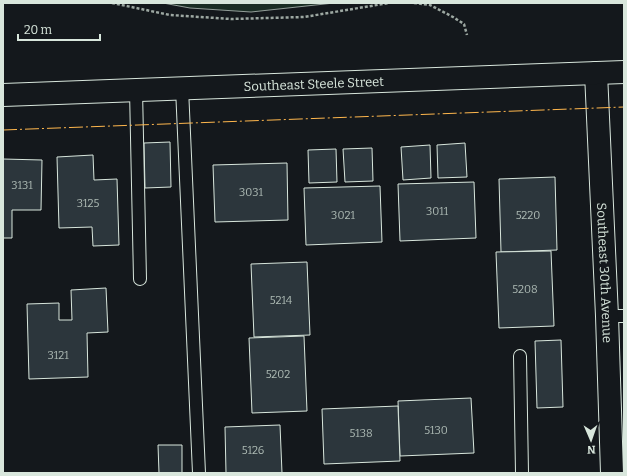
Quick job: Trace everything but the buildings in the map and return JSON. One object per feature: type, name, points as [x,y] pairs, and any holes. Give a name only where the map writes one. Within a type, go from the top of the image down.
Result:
[{"type":"street","name":"Southeast Steele Street","points":[[3,94],[624,72]]},
{"type":"street","name":"Southeast 30th Avenue","points":[[596,73],[616,316],[612,473]]},
{"type":"lane","points":[[182,88],[199,473]]},
{"type":"lane","points":[[136,90],[140,279]]},
{"type":"lane","points":[[520,356],[522,473]]},
{"type":"path","points":[[112,3],[170,15],[238,19],[304,17],[389,3]]},
{"type":"path","points":[[414,3],[430,5],[453,17],[464,24],[467,34]]},
{"type":"green space","points":[[163,3],[334,3],[251,12],[190,8]]},
{"type":"power","points":[[3,130],[624,107]]}]
